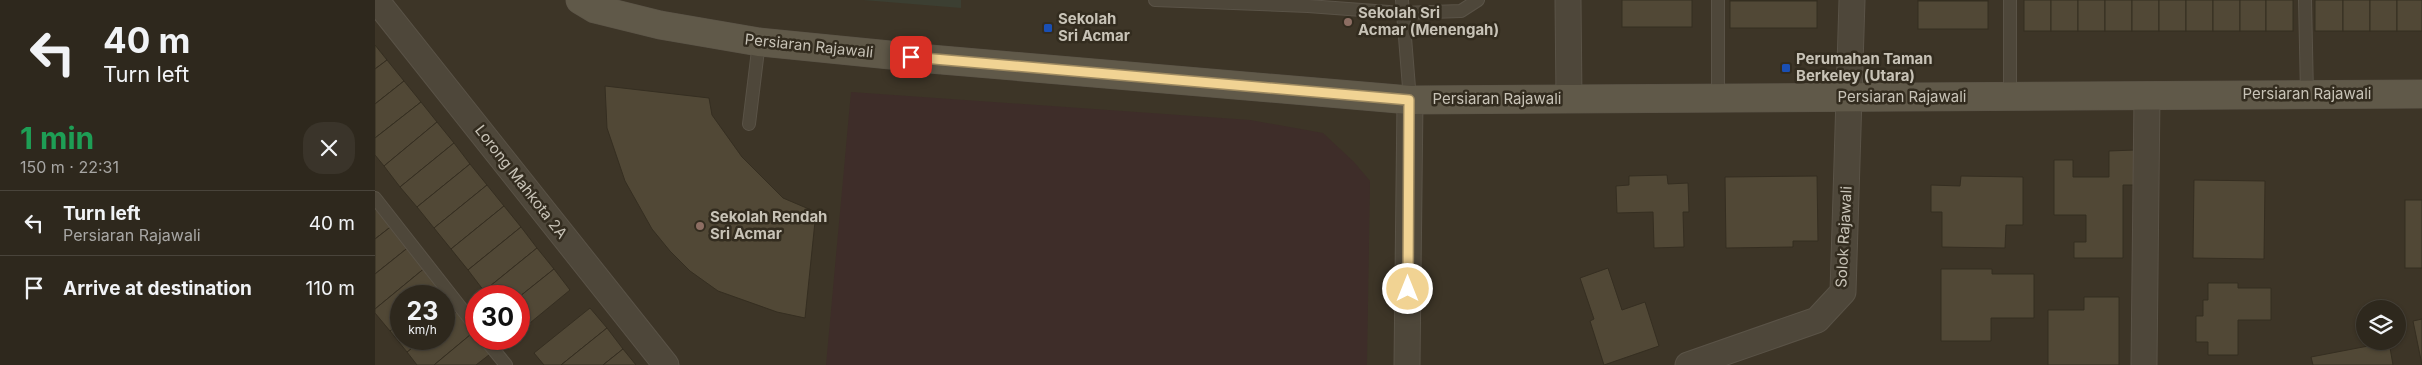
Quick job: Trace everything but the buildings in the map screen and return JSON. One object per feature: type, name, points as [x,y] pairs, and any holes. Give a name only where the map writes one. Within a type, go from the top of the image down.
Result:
[{"type":"street","name":"Lorong Mahkota 2A","points":[[376,0],[666,365]]},
{"type":"street","name":"Persiaran Rajawali","points":[[579,0],[595,9],[660,25],[759,42],[940,60],[1409,100],[2422,94]]},
{"type":"street","points":[[1568,0],[1569,99]]},
{"type":"street","name":"Solok Rajawali","points":[[1688,365],[1817,320],[1843,292],[1853,0]]},
{"type":"street","points":[[2144,364],[2147,95]]},
{"type":"street","points":[[1407,365],[1409,100]]},
{"type":"lane","points":[[1155,0],[1308,6],[1402,13],[1461,11],[1478,0]]},
{"type":"lane","points":[[1402,0],[1409,100]]},
{"type":"lane","points":[[1718,0],[1718,98]]},
{"type":"lane","points":[[2010,0],[2010,96]]},
{"type":"lane","points":[[2305,0],[2307,94]]},
{"type":"lane","points":[[749,124],[759,42]]},
{"type":"lane","points":[[375,198],[465,313]]},
{"type":"lane","points":[[494,350],[506,365]]},
{"type":"shaded area","points":[[863,0],[961,0],[961,8]]},
{"type":"shaded area","points":[[851,92],[1250,120],[1323,133],[1354,162],[1370,181],[1367,365],[826,365]]},
{"type":"place","name":"Sekolah Sri Acmar (Menengah)","points":[[1348,22]]},
{"type":"place","name":"Sekolah Sri Acmar","points":[[1048,28]]},
{"type":"place","name":"Perumahan Taman Berkeley (Utara)","points":[[1786,68]]},
{"type":"place","name":"Sekolah Rendah Sri Acmar","points":[[700,226]]},
{"type":"route","points":[[911,57],[1409,100],[1408,289]]}]
